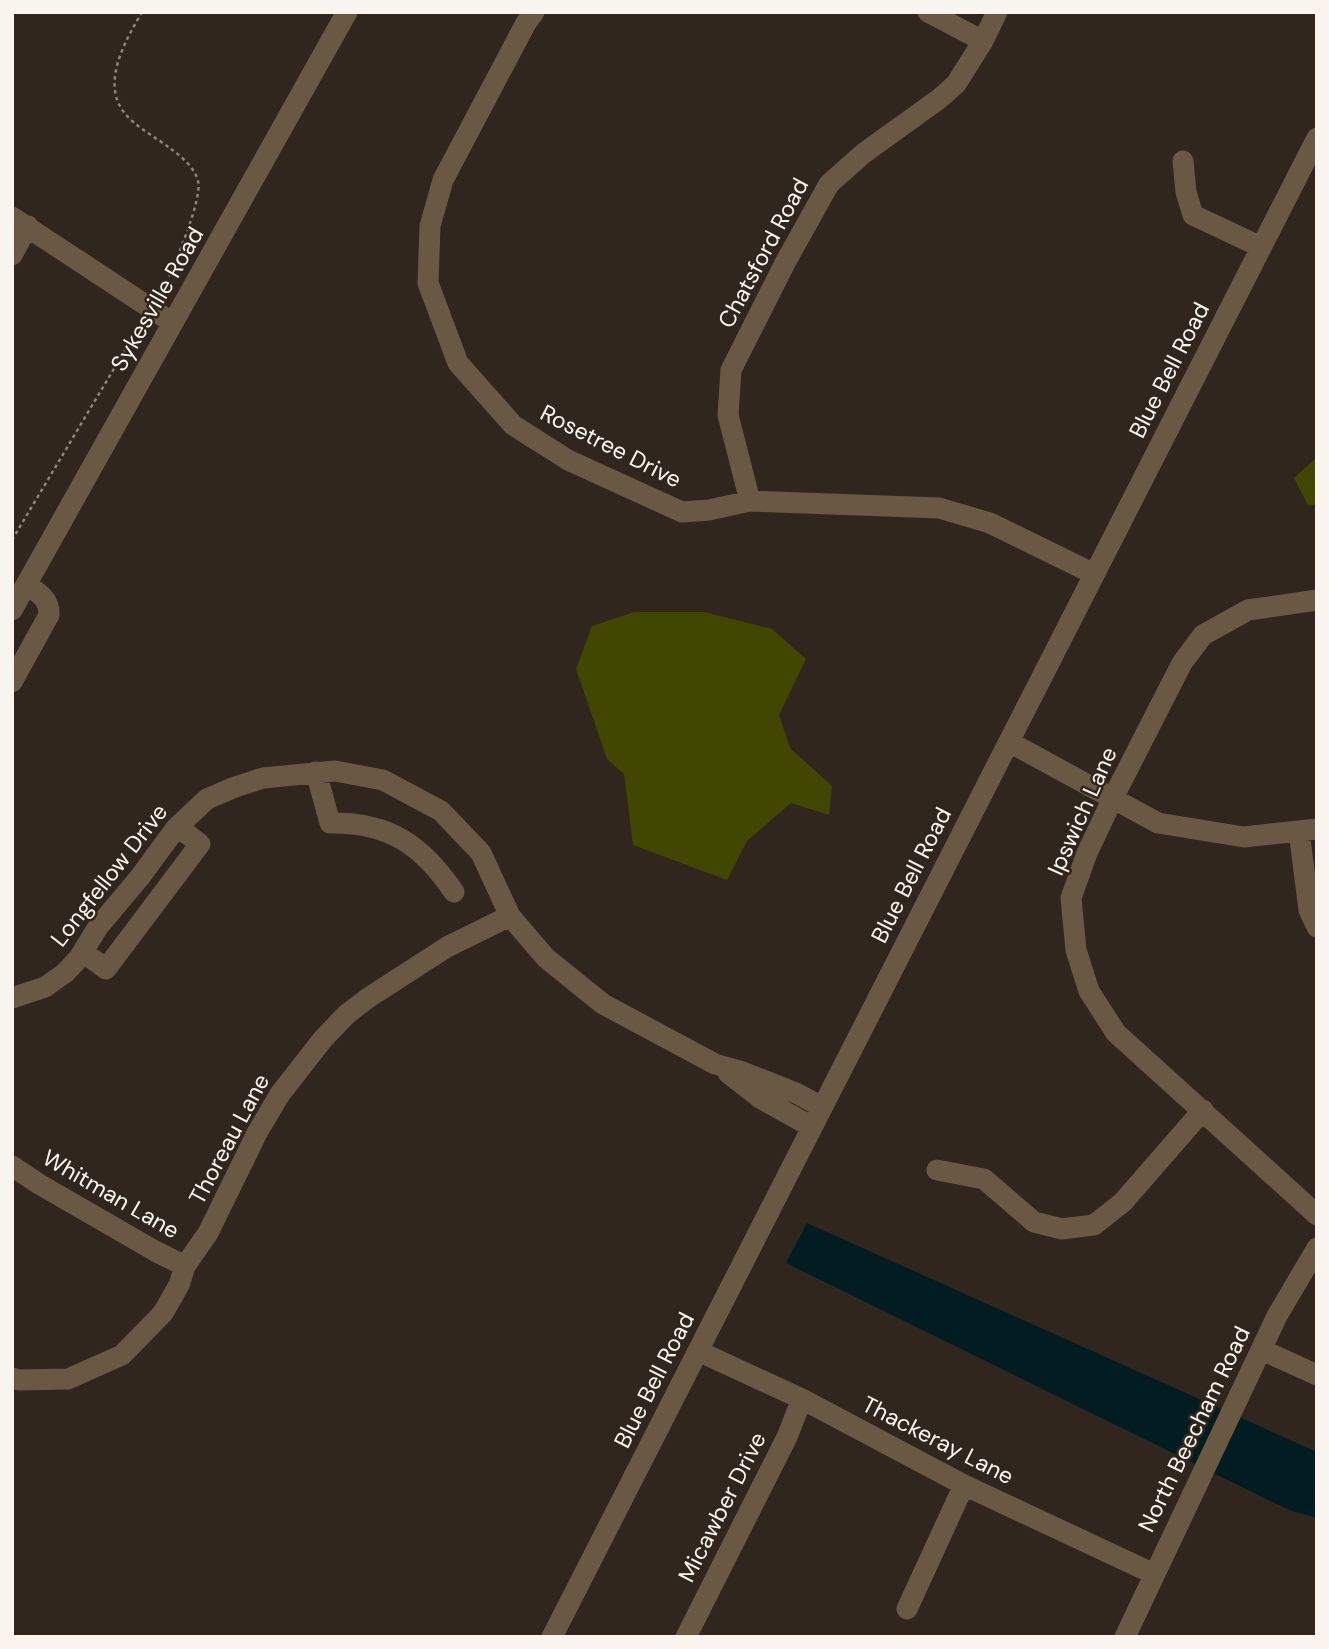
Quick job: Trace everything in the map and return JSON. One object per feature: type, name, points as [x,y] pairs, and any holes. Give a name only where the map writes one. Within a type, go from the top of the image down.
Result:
[{"type":"street","name":"Sykesville Road","points":[[12,610],[346,12]]},
{"type":"street","name":"Rosetree Drive","points":[[534,12],[443,180],[430,226],[428,283],[458,363],[513,425],[568,460],[682,512],[709,510],[750,501],[939,508],[972,516],[1015,534],[1094,575]]},
{"type":"street","points":[[928,12],[983,41]]},
{"type":"street","name":"Chatsford Road","points":[[750,501],[728,415],[731,370],[785,263],[829,184],[864,153],[956,84],[983,41],[997,12]]},
{"type":"street","name":"Blue Bell Road","points":[[552,1637],[1317,138]]},
{"type":"street","points":[[1183,161],[1186,192],[1192,215],[1261,247]]},
{"type":"street","points":[[12,255],[20,221],[173,323]]},
{"type":"street","points":[[12,682],[49,614],[49,606],[43,596],[27,584]]},
{"type":"street","name":"Ipswich Lane","points":[[1317,600],[1248,610],[1203,635],[1182,663],[1114,798],[1087,853],[1072,898],[1076,950],[1089,992],[1116,1032],[1317,1215]]},
{"type":"street","points":[[1009,742],[1158,823],[1244,837],[1308,830],[1309,910],[1317,927]]},
{"type":"street","name":"Longfellow Drive","points":[[12,998],[45,987],[65,972],[178,827],[207,799],[263,778],[335,771],[383,780],[441,811],[481,853],[510,916],[547,958],[603,1004],[715,1064],[760,1098],[812,1127]]},
{"type":"street","points":[[316,772],[330,822],[376,827],[408,843],[437,869],[454,892]]},
{"type":"street","points":[[83,952],[106,969],[200,844],[178,827]]},
{"type":"street","name":"Thoreau Lane","points":[[12,1378],[68,1379],[122,1355],[163,1313],[179,1284],[185,1266],[208,1233],[257,1133],[280,1094],[323,1039],[347,1014],[368,998],[447,947],[510,916]]},
{"type":"street","name":"Longfellow Drive","points":[[715,1064],[796,1093],[822,1107]]},
{"type":"street","points":[[937,1170],[984,1179],[1034,1222],[1062,1229],[1094,1225],[1123,1202],[1203,1110]]},
{"type":"street","name":"Whitman Lane","points":[[12,1166],[39,1185],[185,1266]]},
{"type":"street","name":"North Beecham Road","points":[[1125,1637],[1277,1316],[1317,1248]]},
{"type":"street","points":[[1262,1350],[1317,1375]]},
{"type":"street","name":"Thackeray Lane","points":[[698,1351],[802,1399],[964,1485],[1154,1574]]},
{"type":"street","name":"Micawber Drive","points":[[686,1637],[787,1437],[802,1399]]},
{"type":"street","points":[[907,1609],[964,1485]]},
{"type":"green space","points":[[1317,457],[1317,505],[1308,505],[1294,478]]},
{"type":"green space","points":[[634,612],[704,612],[772,629],[806,659],[779,715],[790,748],[832,786],[829,815],[791,803],[747,841],[727,880],[633,845],[624,774],[607,759],[576,669],[592,626]]},
{"type":"water","points":[[807,1223],[1317,1452],[1317,1518],[1289,1510],[786,1263]]}]
